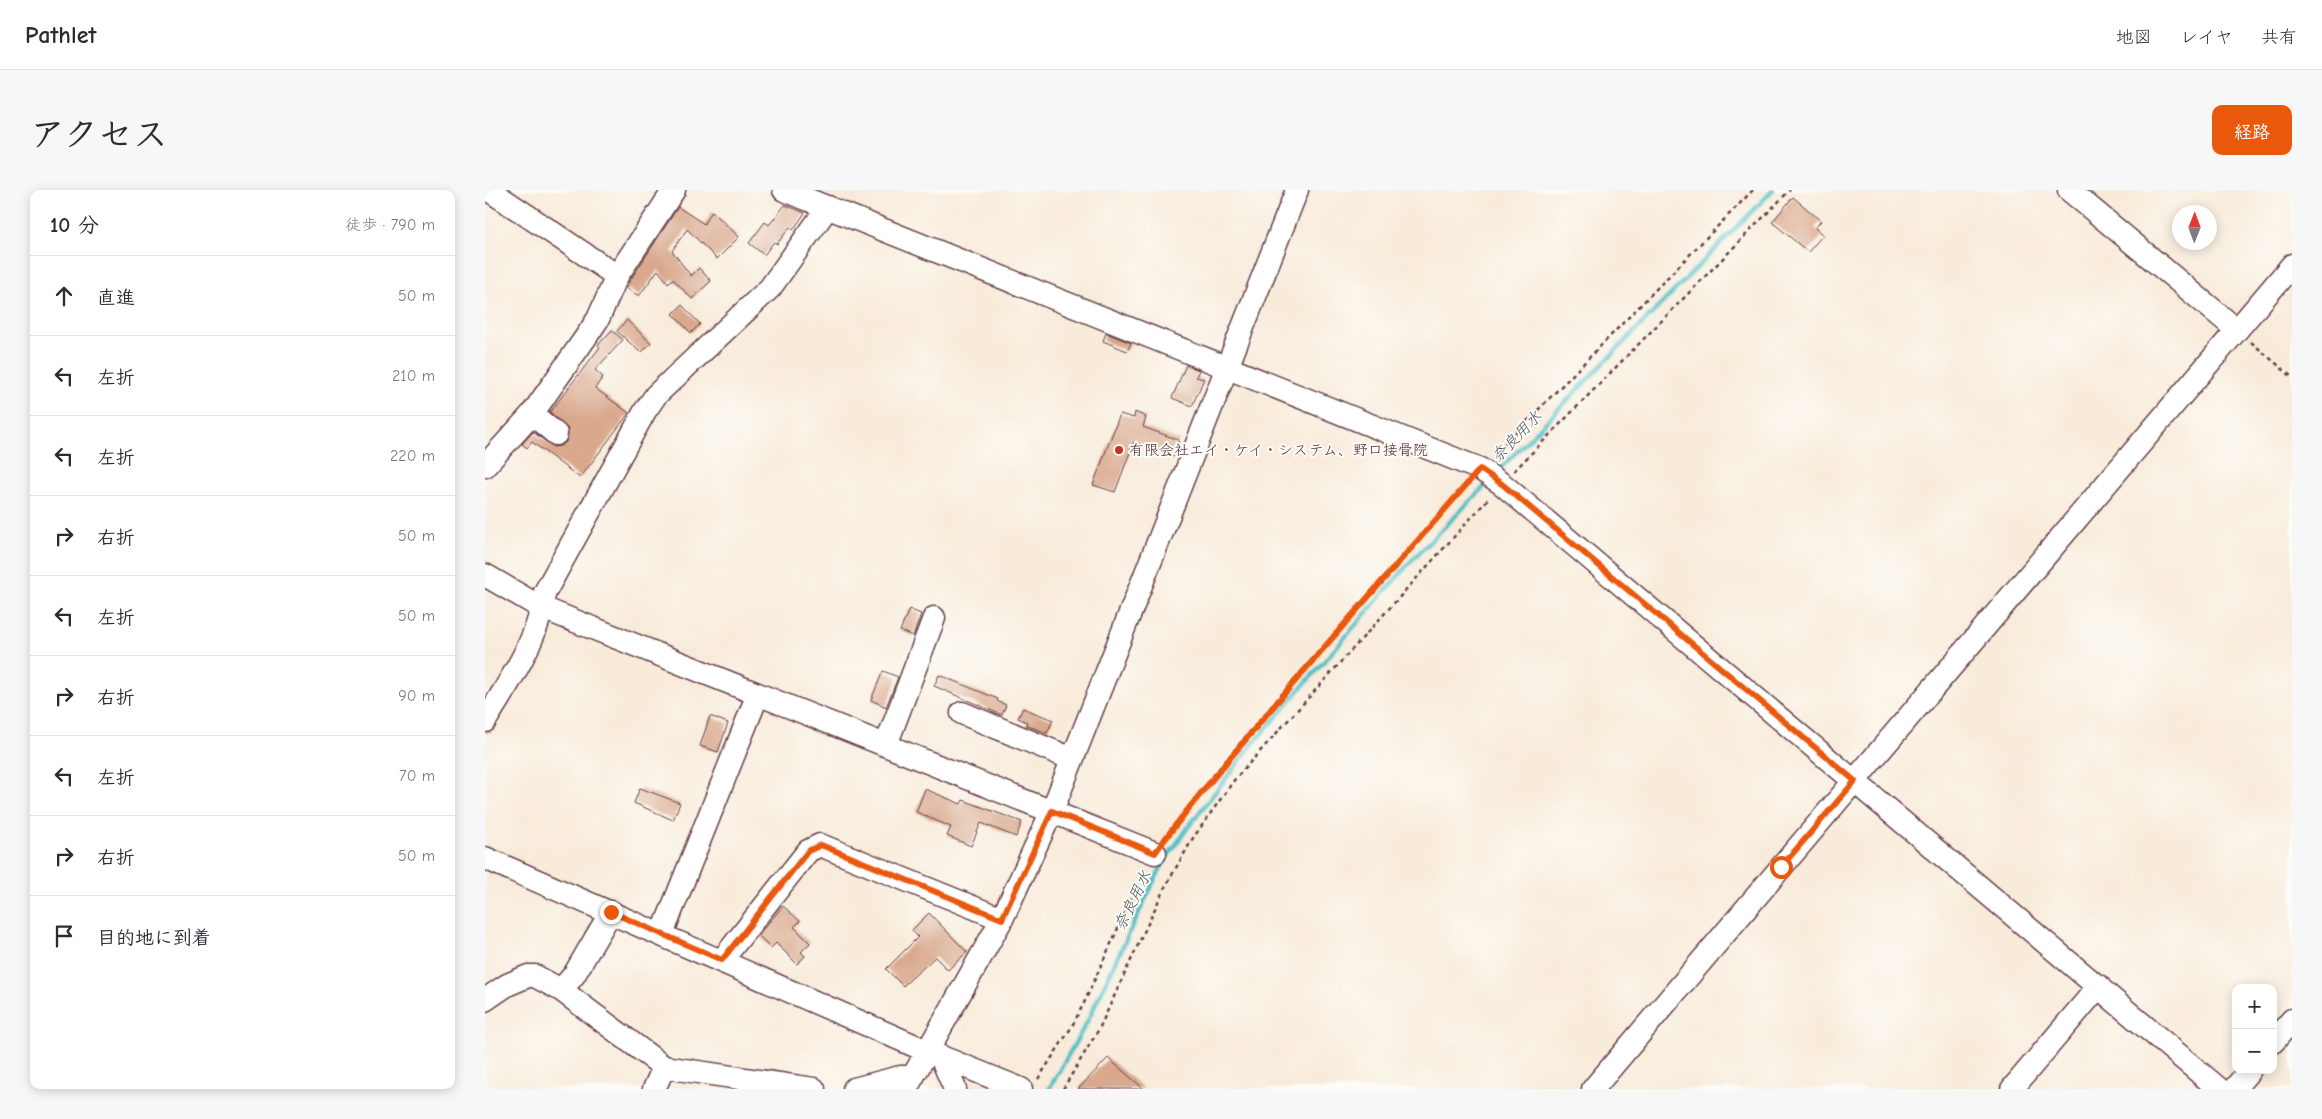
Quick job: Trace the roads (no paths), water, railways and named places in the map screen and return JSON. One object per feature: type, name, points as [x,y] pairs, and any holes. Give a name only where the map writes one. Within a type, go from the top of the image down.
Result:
[{"type":"street","points":[[489,190],[617,276]]},
{"type":"street","points":[[485,466],[532,414],[590,331],[617,276],[674,190]]},
{"type":"street","points":[[784,190],[1480,469],[1502,484],[2219,1089]]},
{"type":"street","points":[[854,1089],[900,1077],[909,1083],[935,1054],[1002,919],[1052,811],[1297,190]]},
{"type":"street","points":[[2069,190],[2237,330]]},
{"type":"street","points":[[485,721],[526,648],[540,617],[540,607],[545,592],[656,395],[770,288],[828,207]]},
{"type":"street","points":[[1593,1089],[2292,266]]},
{"type":"street","points":[[532,414],[556,434]]},
{"type":"street","points":[[485,575],[540,607],[1155,853]]},
{"type":"street","points":[[886,745],[933,618]]},
{"type":"street","points":[[662,934],[758,694]]},
{"type":"street","points":[[962,713],[1073,759]]},
{"type":"street","points":[[722,960],[808,851],[821,845],[1002,919]]},
{"type":"street","points":[[485,858],[935,1054],[1029,1085]]},
{"type":"street","points":[[561,990],[574,975],[611,912]]},
{"type":"street","points":[[485,1000],[507,986],[528,976],[535,976],[561,990],[664,1067],[814,1089]]},
{"type":"street","points":[[2012,1089],[2099,986]]},
{"type":"street","points":[[2277,1037],[2292,1020]]},
{"type":"street","points":[[935,1054],[955,1089]]},
{"type":"street","points":[[654,1089],[664,1067]]},
{"type":"street","points":[[2234,1089],[2247,1074]]},
{"type":"waterway","name":"奈良用水","points":[[1496,473],[1773,190]]},
{"type":"waterway","name":"奈良用水","points":[[1049,1089],[1087,1022],[1165,860],[1189,826],[1250,747],[1411,561],[1488,483]]},
{"type":"place","name":"有限会社エイ・ケイ・システム、野口接骨院","points":[[1119,450]]}]
